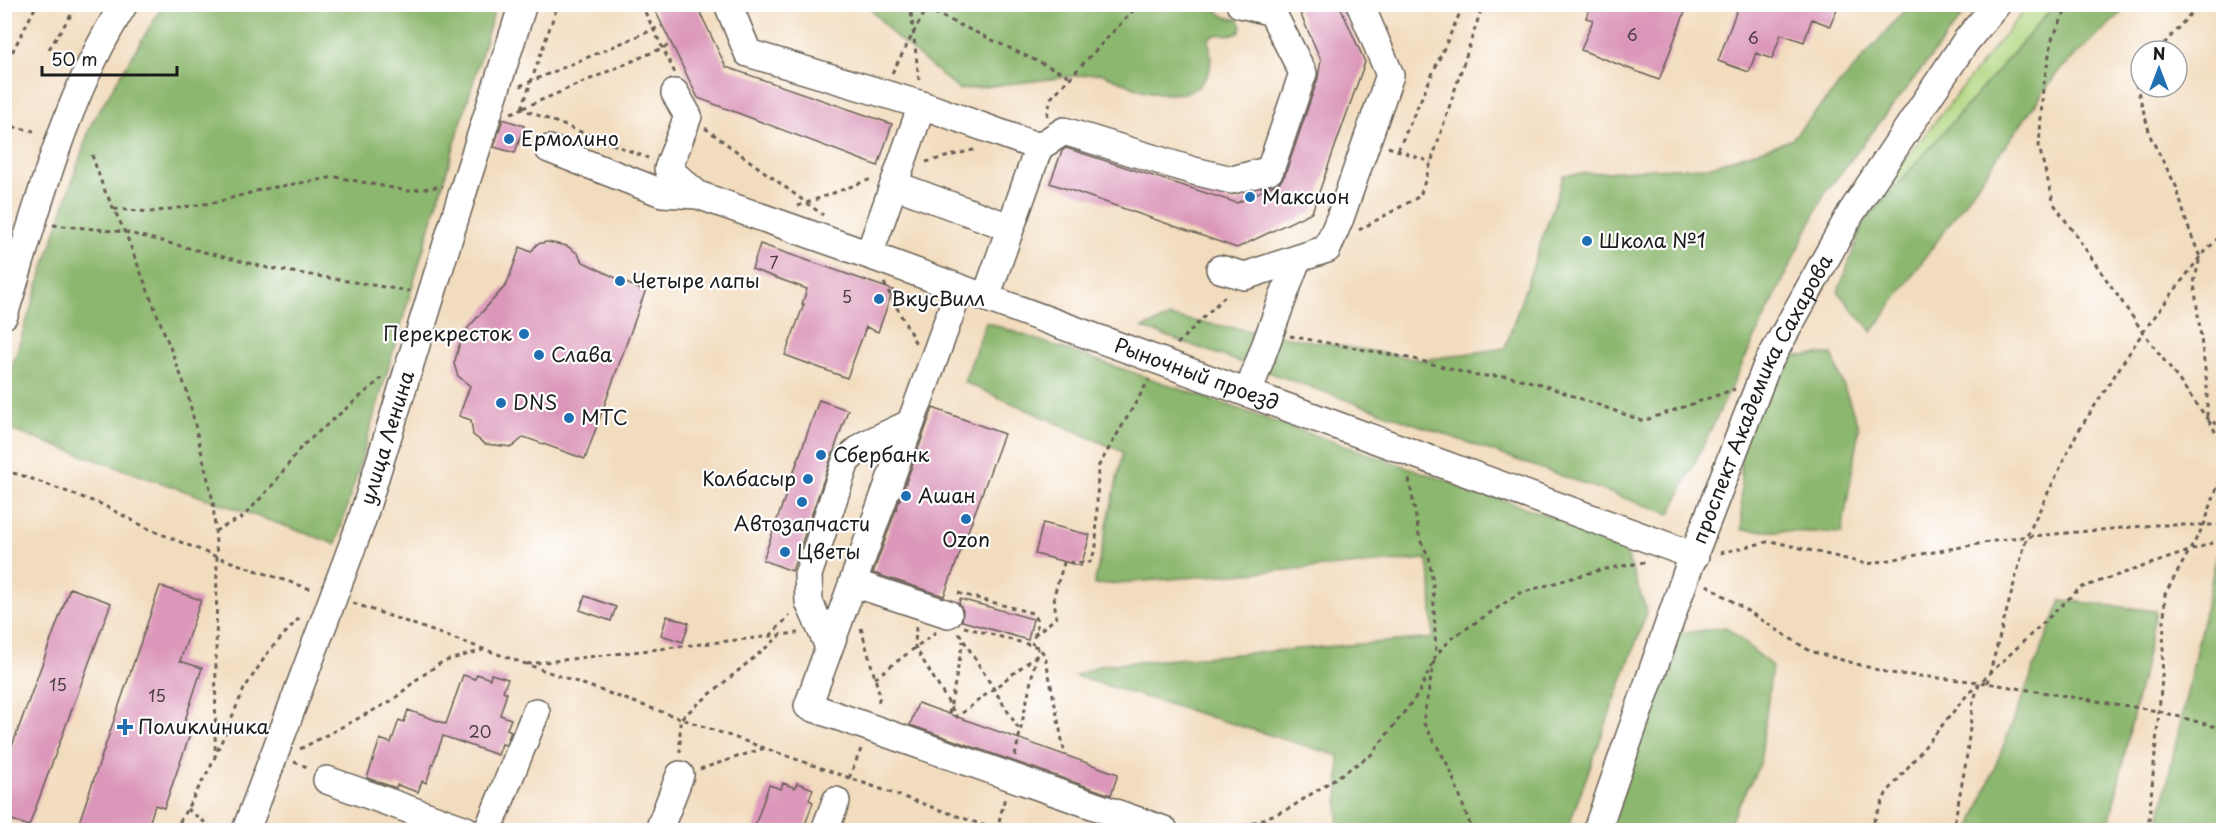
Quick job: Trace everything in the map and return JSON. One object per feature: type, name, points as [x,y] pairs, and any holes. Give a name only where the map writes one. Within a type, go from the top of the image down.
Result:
[{"type":"street","points":[[4,315],[68,116],[108,30],[124,4]]},
{"type":"street","name":"улица Ленина","points":[[246,831],[361,523],[523,4]]},
{"type":"street","points":[[728,4],[748,53],[922,105],[1039,147]]},
{"type":"street","points":[[986,297],[1039,147],[1064,131],[1194,171],[1232,180],[1270,170],[1303,73],[1272,12],[1240,4]]},
{"type":"street","points":[[1233,272],[1297,259],[1327,249],[1340,219],[1390,75],[1360,4]]},
{"type":"street","name":"проспект Академика Сахарова","points":[[1596,831],[1698,563],[1773,355],[1851,213],[1966,41],[1997,4]]},
{"type":"street","points":[[677,86],[688,116],[668,169],[698,195]]},
{"type":"street","points":[[869,255],[922,105]]},
{"type":"street","points":[[549,149],[662,193],[698,195]]},
{"type":"street","points":[[895,185],[1009,227]]},
{"type":"street","name":"Рыночный проезд","points":[[698,195],[1248,393],[1698,563]]},
{"type":"street","points":[[1248,393],[1297,259]]},
{"type":"street","points":[[959,290],[808,706],[1164,831]]},
{"type":"street","points":[[829,646],[809,602],[808,575],[846,461],[864,445],[911,423]]},
{"type":"street","points":[[849,593],[917,603],[948,614]]},
{"type":"street","points":[[488,831],[536,712]]},
{"type":"street","points":[[659,831],[680,775]]},
{"type":"street","points":[[327,780],[466,831]]},
{"type":"street","points":[[825,831],[843,790]]},
{"type":"path","points":[[4,68],[37,4]]},
{"type":"path","points":[[49,49],[78,4]]},
{"type":"path","points":[[522,109],[558,4]]},
{"type":"path","points":[[641,4],[663,48],[677,86]]},
{"type":"path","points":[[910,4],[922,105]]},
{"type":"path","points":[[881,93],[929,4]]},
{"type":"path","points":[[1039,147],[1051,98],[1139,4]]},
{"type":"path","points":[[1398,150],[1464,4]]},
{"type":"path","points":[[1358,231],[1420,196],[1484,4]]},
{"type":"path","points":[[2069,4],[2052,39],[2043,88],[2039,147],[2054,204],[2143,332],[2207,418],[2223,446]]},
{"type":"path","points":[[2168,39],[2199,4]]},
{"type":"path","points":[[927,9],[1071,77]]},
{"type":"path","points":[[489,109],[532,81],[662,26]]},
{"type":"path","points":[[522,109],[672,44]]},
{"type":"path","points":[[2140,99],[2151,138],[2176,186],[2200,257],[2194,283],[2207,385],[2207,418]]},
{"type":"path","points":[[489,109],[522,109],[635,152],[668,169]]},
{"type":"path","points":[[698,123],[809,202],[826,218]]},
{"type":"path","points":[[4,124],[34,131]]},
{"type":"path","points":[[92,155],[103,187],[125,232],[187,391],[213,501],[217,557],[215,757]]},
{"type":"path","points":[[114,209],[151,212],[217,202],[264,189],[336,177],[408,191],[435,188]]},
{"type":"path","points":[[33,224],[125,232],[268,267],[431,295]]},
{"type":"path","points":[[1987,683],[2027,536],[2077,433],[2143,332],[2200,257],[2223,232]]},
{"type":"path","points":[[1034,635],[1056,618],[1054,595],[1064,563],[1090,562],[1096,548],[1098,467],[1160,361],[1233,272]]},
{"type":"path","points":[[1270,332],[1414,359],[1477,376],[1508,376],[1540,384],[1643,421],[1737,388]]},
{"type":"path","points":[[215,531],[243,517],[271,487],[303,446],[381,378],[405,382]]},
{"type":"path","points":[[2207,418],[2223,429]]},
{"type":"path","points":[[2148,831],[2162,678],[2165,594],[2204,525],[2220,476],[2223,459]]},
{"type":"path","points":[[4,472],[18,474],[101,504],[149,529],[217,557],[765,748],[843,790],[997,831],[1038,647]]},
{"type":"path","points":[[1409,479],[1420,540],[1429,557],[1433,584],[1436,655],[1423,722],[1449,767],[1472,831]]},
{"type":"path","points":[[2223,525],[2155,525],[2027,536],[1867,564],[1771,541],[1721,552],[1698,563],[1703,583],[1810,651],[1889,673],[1980,682],[2158,711],[2223,729]]},
{"type":"path","points":[[1870,831],[1886,794],[1980,682],[2079,588],[2223,539]]},
{"type":"path","points":[[1236,831],[1290,808],[1371,755],[1419,693],[1436,655],[1452,638],[1520,593],[1600,570],[1654,560]]},
{"type":"path","points":[[875,678],[952,620],[948,614],[955,592],[1032,613],[1038,622],[1032,645]]},
{"type":"path","points":[[843,790],[870,728],[880,696],[849,593]]},
{"type":"path","points":[[917,603],[915,647],[957,717],[995,690],[1036,656]]},
{"type":"path","points":[[175,831],[215,757],[244,689],[269,651],[307,609]]},
{"type":"path","points":[[525,664],[802,633],[818,622]]},
{"type":"path","points":[[1020,731],[954,625],[1032,645],[1038,647],[1045,655],[1065,755]]},
{"type":"path","points":[[680,718],[782,635]]},
{"type":"path","points":[[949,714],[963,639]]},
{"type":"path","points":[[292,754],[393,700],[442,662],[484,650]]},
{"type":"path","points":[[1953,831],[1966,762],[1973,702],[1980,682]]},
{"type":"path","points":[[680,718],[680,775],[765,748]]},
{"type":"path","points":[[187,809],[215,831]]},
{"type":"green space","points":[[163,5],[496,5],[336,544],[5,428],[5,387],[91,124]]},
{"type":"green space","points":[[867,5],[1210,5],[1226,17],[1238,19],[1242,26],[1239,33],[1216,35],[1209,38],[1211,62],[1209,73],[1198,87],[1184,93],[1167,94],[1145,91],[1100,73],[959,90],[894,35]]},
{"type":"green space","points":[[1909,5],[1971,5],[1825,193],[1670,514],[1143,328],[1170,317],[1423,360],[1505,348],[1564,175],[1708,167],[1791,140]]},
{"type":"green space","points":[[2028,5],[2055,5],[1863,224],[1908,156]]},
{"type":"green space","points":[[2055,5],[2130,5],[2058,72],[1872,332],[1838,292],[1863,224]]},
{"type":"green space","points":[[986,322],[1622,541],[1647,612],[1567,830],[1338,830],[1339,756],[1075,676],[1101,665],[1433,638],[1431,583],[1427,559],[1094,585],[1123,452],[964,382]]},
{"type":"green space","points":[[1832,354],[1859,428],[1842,533],[1742,530],[1740,434],[1779,357]]},
{"type":"green space","points":[[2217,555],[2223,555],[2223,830],[2157,830]]},
{"type":"green space","points":[[2061,600],[2156,611],[2108,830],[1970,830]]},
{"type":"green space","points":[[1726,627],[1772,666],[1760,764],[1726,830],[1603,830],[1672,635]]},
{"type":"building","points":[[652,4],[696,4],[726,67],[892,124],[878,166],[698,98]]},
{"type":"building","points":[[1296,4],[1339,4],[1365,62],[1312,212],[1237,248],[1050,183],[1062,151],[1066,148],[1237,203],[1280,182],[1285,175],[1318,78],[1321,60]]},
{"type":"building","points":[[1591,4],[1688,4],[1659,80],[1581,50],[1593,20],[1586,18]]},
{"type":"building","points":[[1739,4],[1839,4],[1830,26],[1812,19],[1804,42],[1781,34],[1772,59],[1756,53],[1749,72],[1718,61]]},
{"type":"building","points":[[503,119],[524,126],[515,153],[494,147]]},
{"type":"building","name":"Слава","points":[[547,242],[567,246],[577,253],[583,262],[645,292],[585,459],[524,437],[512,447],[485,444],[473,435],[471,420],[459,416],[470,386],[458,376],[454,364],[459,346],[468,328],[507,284],[520,247],[531,252],[537,244]]},
{"type":"building","points":[[760,244],[893,290],[878,332],[866,327],[847,378],[785,355],[804,304],[802,304],[807,289],[752,269]]},
{"type":"building","points":[[819,400],[848,410],[792,571],[763,560]]},
{"type":"building","points":[[933,408],[1004,434],[944,596],[873,573]]},
{"type":"building","points":[[1043,523],[1090,535],[1081,566],[1035,554]]},
{"type":"building","points":[[160,586],[201,600],[180,661],[202,668],[184,723],[193,726],[164,808],[155,805],[147,831],[76,831]]},
{"type":"building","points":[[70,588],[111,603],[29,826],[4,817],[4,768]]},
{"type":"building","points":[[585,596],[616,607],[611,621],[580,610]]},
{"type":"building","points":[[960,599],[1033,619],[1028,640],[962,621],[963,611],[959,603]]},
{"type":"building","points":[[667,616],[689,623],[683,642],[661,635]]},
{"type":"building","points":[[477,674],[490,679],[491,674],[508,679],[503,691],[507,693],[500,715],[511,719],[507,729],[511,731],[506,745],[502,744],[498,755],[443,736],[426,783],[422,781],[418,792],[397,785],[396,788],[367,778],[380,739],[391,743],[399,720],[404,722],[408,710],[446,724],[463,675],[475,679]]},
{"type":"building","points":[[918,703],[1118,774],[1111,795],[910,725]]},
{"type":"building","points":[[783,783],[795,788],[797,783],[813,789],[809,800],[813,802],[803,831],[753,831],[769,785],[781,789]]},
{"type":"place","name":"Ермолино","points":[[509,139]]},
{"type":"place","name":"Максион","points":[[1250,197]]},
{"type":"place","name":"Школа №1","points":[[1587,241]]},
{"type":"place","name":"Четыре лапы","points":[[620,281]]},
{"type":"place","name":"ВкусВилл","points":[[879,299]]},
{"type":"place","name":"Перекресток","points":[[524,334]]},
{"type":"place","name":"Слава","points":[[539,355]]},
{"type":"place","name":"DNS","points":[[501,403]]},
{"type":"place","name":"МТС","points":[[569,418]]},
{"type":"place","name":"Сбербанк","points":[[821,455]]},
{"type":"place","name":"Колбасыр","points":[[808,479]]},
{"type":"place","name":"Ашан","points":[[906,496]]},
{"type":"place","name":"Автозапчасти","points":[[802,502]]},
{"type":"place","name":"Ozon","points":[[966,519]]},
{"type":"place","name":"Цветы","points":[[785,552]]},
{"type":"place","name":"Поликлиника","points":[[125,727]]}]
